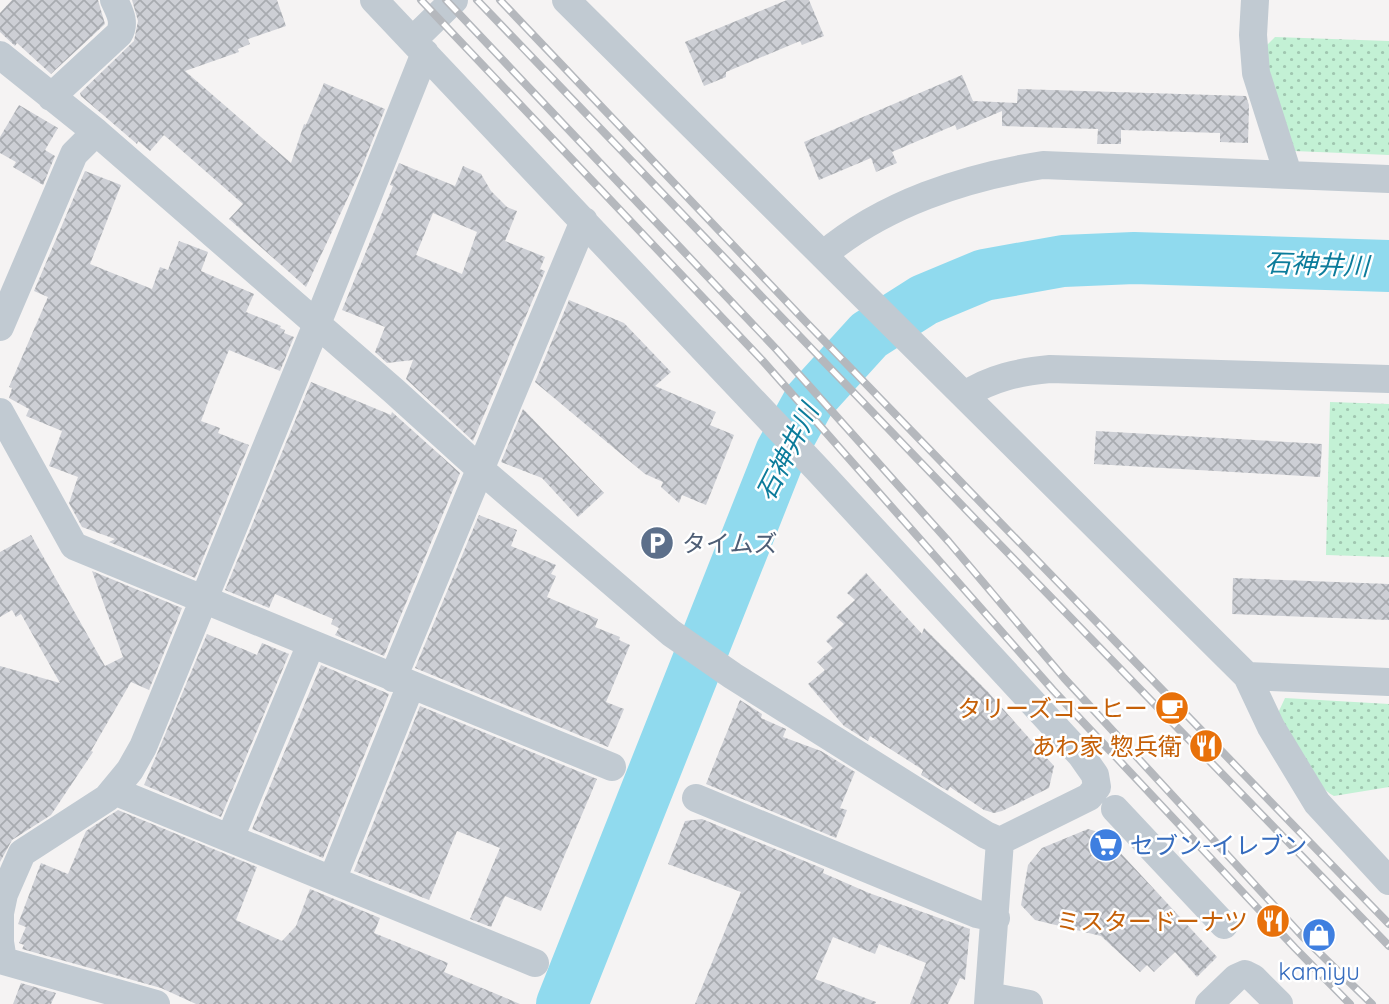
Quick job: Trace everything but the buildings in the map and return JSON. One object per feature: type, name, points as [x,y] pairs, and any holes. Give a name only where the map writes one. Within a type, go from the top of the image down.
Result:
[{"type":"street","points":[[51,97],[120,34],[122,19],[114,0]]},
{"type":"street","points":[[0,55],[96,132],[671,633],[733,676],[986,835],[1000,841],[1089,797],[1097,787],[1095,775],[1081,755],[584,220],[374,0]]},
{"type":"street","points":[[156,1004],[1,960],[1,913],[5,894],[22,853],[114,791],[143,747],[317,324],[419,46],[454,0]]},
{"type":"street","points":[[566,0],[1247,676],[1271,727],[1317,803],[1389,881]]},
{"type":"street","points":[[1255,0],[1253,35],[1256,73],[1288,174]]},
{"type":"street","points":[[0,327],[74,154],[96,132]]},
{"type":"street","points":[[823,255],[848,234],[922,197],[1004,171],[1043,165],[1389,179]]},
{"type":"street","points":[[332,880],[480,469],[584,220]]},
{"type":"street","points":[[965,396],[982,384],[1021,372],[1049,369],[1389,379]]},
{"type":"street","points":[[0,412],[74,546],[612,767]]},
{"type":"street","points":[[230,838],[311,644]]},
{"type":"street","points":[[1247,676],[1389,682]]},
{"type":"street","points":[[114,791],[535,962]]},
{"type":"street","points":[[696,798],[977,914],[996,918]]},
{"type":"street","points":[[1115,809],[1224,925]]},
{"type":"street","points":[[1000,841],[989,1000],[1029,1004]]},
{"type":"street","points":[[1209,1004],[1236,978],[1245,974],[1254,978],[1279,1004]]},
{"type":"green space","points":[[1275,37],[1389,41],[1389,155],[1294,151],[1269,84],[1266,46]]},
{"type":"green space","points":[[1330,402],[1389,404],[1389,557],[1326,555]]},
{"type":"green space","points":[[1285,698],[1389,704],[1389,787],[1334,796],[1326,791],[1303,759],[1278,713]]},
{"type":"waterway","name":"石神井川","points":[[562,1004],[781,452],[809,401],[869,335],[924,300],[984,275],[1063,261],[1134,258],[1389,266]]},
{"type":"railway","points":[[421,0],[762,360],[1053,690],[1350,1004]]},
{"type":"railway","points":[[446,0],[777,350],[949,542],[1064,678],[1304,938],[1372,1004]]},
{"type":"railway","points":[[477,0],[1389,946]]},
{"type":"railway","points":[[500,0],[805,321],[1389,924]]},
{"type":"place","name":"タイムズ","points":[[657,543]]},
{"type":"place","name":"タリーズコーヒー","points":[[1172,708]]},
{"type":"place","name":"あわ家 惣兵衛","points":[[1206,746]]},
{"type":"place","name":"セブン-イレブン","points":[[1106,845]]},
{"type":"place","name":"ミスタードーナツ","points":[[1273,921]]},
{"type":"place","name":"kamiyu","points":[[1319,935]]}]
